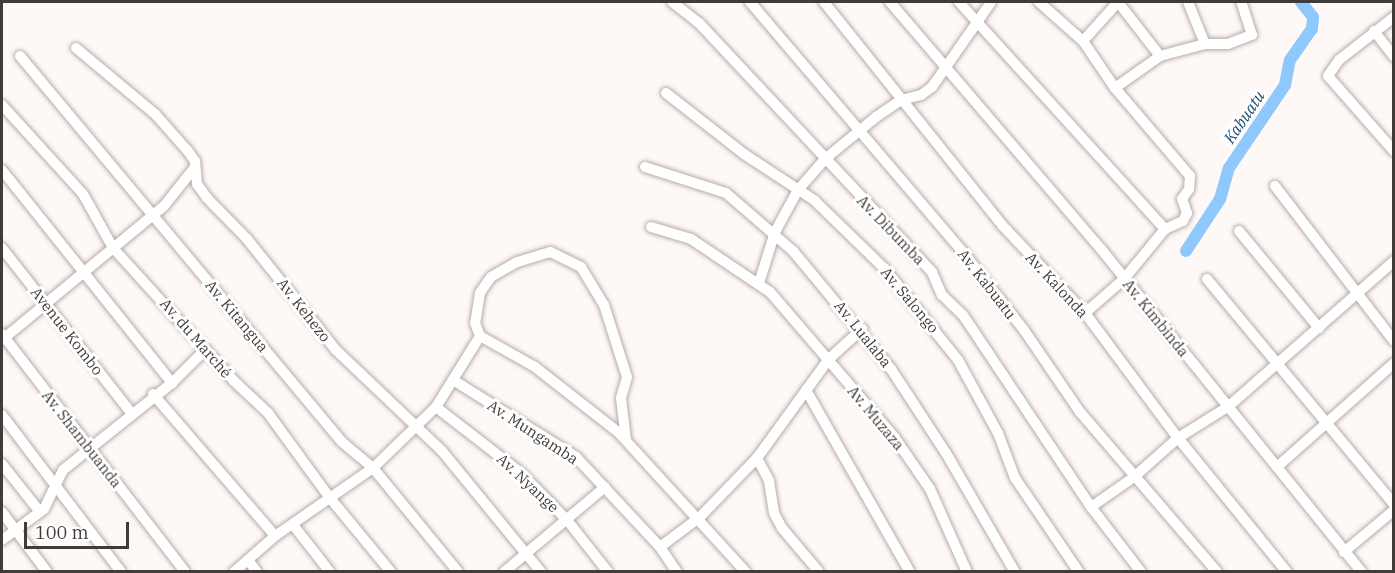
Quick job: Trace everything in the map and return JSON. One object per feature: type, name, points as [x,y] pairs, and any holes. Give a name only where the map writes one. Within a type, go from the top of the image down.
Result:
[{"type":"street","name":"Av. Dibumba","points":[[672,2],[699,23],[932,272],[942,295],[963,315],[1090,507],[1141,572]]},
{"type":"street","name":"Av. Kabuatu","points":[[750,2],[963,252],[1024,330],[1080,412],[1216,572]]},
{"type":"street","name":"Av. Kalonda","points":[[824,2],[1002,225],[1084,313],[1178,438],[1287,572]]},
{"type":"street","name":"Av. Kimbinda","points":[[890,2],[1124,279],[1362,572]]},
{"type":"street","points":[[959,2],[1165,229]]},
{"type":"street","points":[[759,283],[775,232],[798,190],[825,159],[860,130],[901,100],[921,95],[945,69],[976,19],[991,2]]},
{"type":"street","points":[[1039,2],[1083,41],[1115,88],[1190,176],[1189,189],[1182,199],[1186,218],[1165,229],[1124,279],[1084,313]]},
{"type":"street","points":[[1083,41],[1118,2],[1160,56]]},
{"type":"street","points":[[1188,2],[1205,44]]},
{"type":"street","points":[[1115,88],[1160,56],[1205,44],[1228,44],[1252,35],[1241,2]]},
{"type":"street","points":[[1394,17],[1331,68],[1328,76],[1394,151]]},
{"type":"street","points":[[1374,31],[1394,57]]},
{"type":"street","name":"Av. Kehezo","points":[[76,48],[156,115],[187,150],[195,166],[194,178],[207,198],[247,239],[336,350],[417,424],[541,572]]},
{"type":"street","name":"Av. Kitangua","points":[[20,56],[342,442],[373,468],[458,572]]},
{"type":"street","name":"Av. Salongo","points":[[666,93],[842,224],[929,321],[985,407],[1015,478],[1080,572]]},
{"type":"street","name":"Av. du Marché","points":[[2,105],[83,194],[113,248],[205,350],[268,414],[330,498],[391,572]]},
{"type":"street","points":[[2,337],[154,215],[195,166]]},
{"type":"street","name":"Av. Lualaba","points":[[645,167],[726,193],[775,232],[862,329],[946,453],[1015,572]]},
{"type":"street","points":[[2,170],[172,383]]},
{"type":"street","points":[[1275,186],[1394,341]]},
{"type":"street","name":"Av. Muzaza","points":[[651,227],[691,239],[759,283],[829,359],[895,438],[930,489],[967,572]]},
{"type":"street","points":[[1239,231],[1319,328]]},
{"type":"street","name":"Avenue Kombo","points":[[2,248],[132,414]]},
{"type":"street","points":[[626,440],[621,398],[627,377],[604,305],[581,267],[571,260],[550,252],[491,277],[480,293],[475,323],[480,336],[544,373],[626,440],[700,517],[746,572]]},
{"type":"street","points":[[1090,507],[1134,477],[1178,438],[1229,406],[1394,261]]},
{"type":"street","points":[[1207,279],[1279,362],[1325,424],[1394,504]]},
{"type":"street","points":[[660,547],[700,517],[757,458],[829,359],[862,329]]},
{"type":"street","points":[[234,572],[275,536],[294,526],[373,468],[436,407],[480,336]]},
{"type":"street","name":"Av. Shambuanda","points":[[2,337],[185,572]]},
{"type":"street","points":[[2,540],[40,512],[57,488],[63,470],[153,394],[172,383],[205,350]]},
{"type":"street","points":[[1277,467],[1394,363]]},
{"type":"street","name":"Av. Mungamba","points":[[453,381],[576,457],[660,547],[677,572]]},
{"type":"street","points":[[806,390],[910,572]]},
{"type":"street","points":[[153,394],[275,536]]},
{"type":"street","name":"Av. Nyange","points":[[436,407],[521,473],[567,520],[608,572]]},
{"type":"street","points":[[2,415],[121,572]]},
{"type":"street","points":[[757,458],[769,482],[778,520],[819,572]]},
{"type":"street","points":[[2,464],[40,512]]},
{"type":"street","points":[[504,572],[605,487]]},
{"type":"street","points":[[1344,552],[1394,510]]},
{"type":"street","points":[[2,512],[47,572]]},
{"type":"street","points":[[294,526],[330,572]]},
{"type":"street","points":[[248,560],[257,572]]},
{"type":"waterway","name":"Kabuatu","points":[[1186,251],[1220,199],[1229,168],[1285,85],[1290,60],[1312,29],[1313,17],[1301,2]]}]
